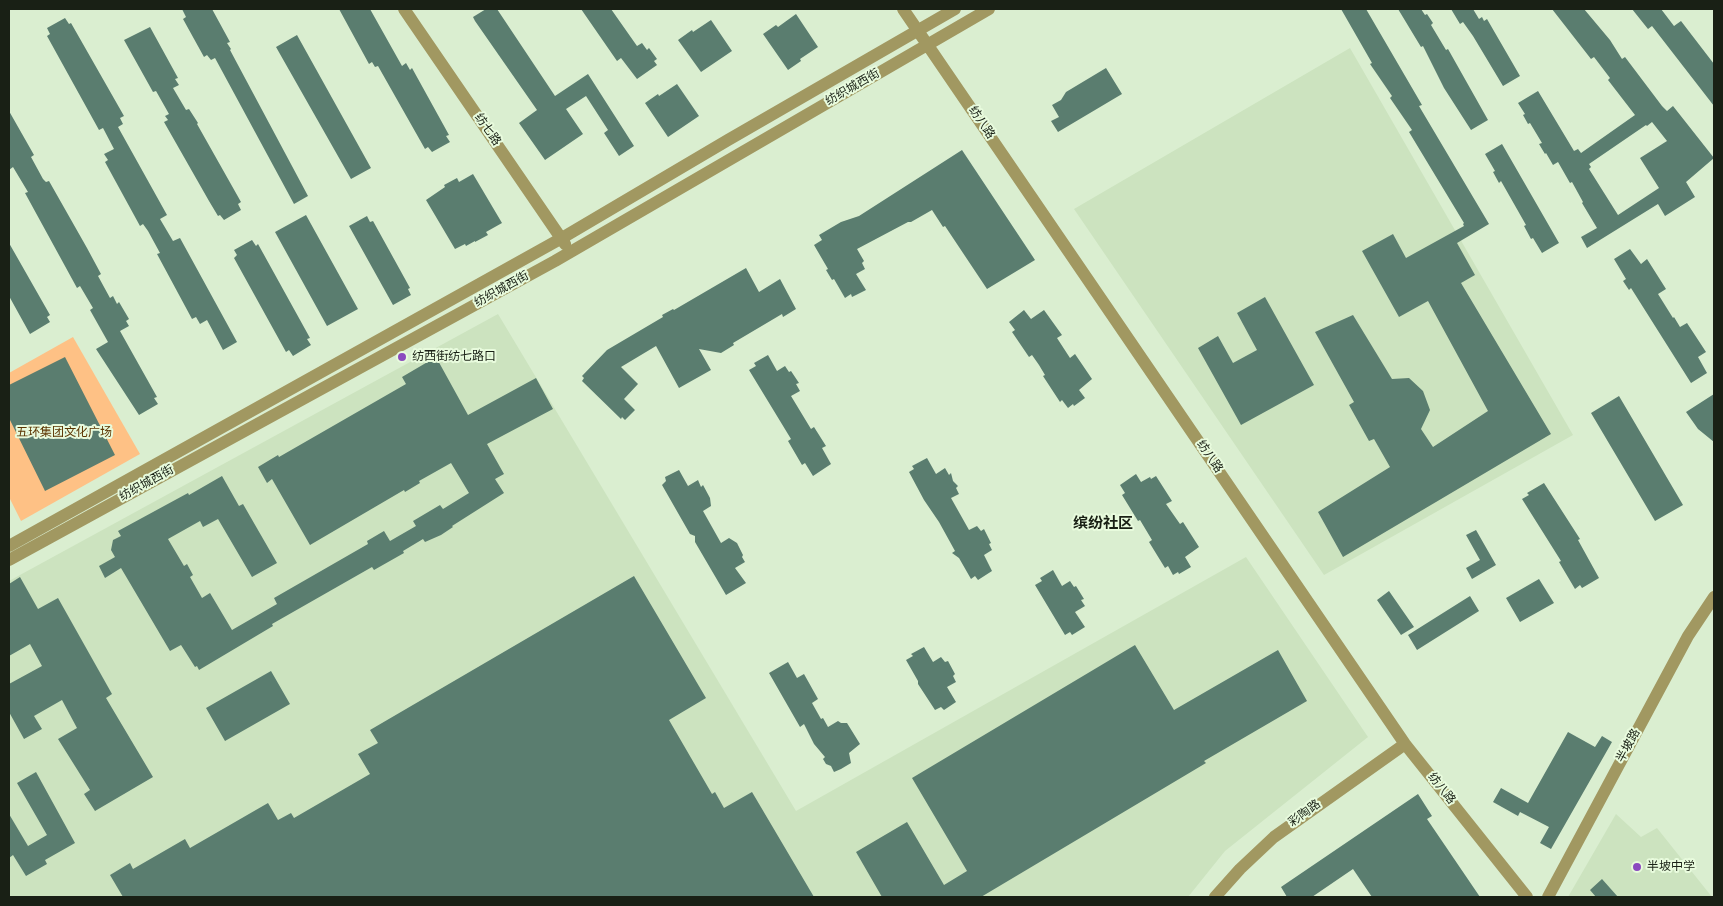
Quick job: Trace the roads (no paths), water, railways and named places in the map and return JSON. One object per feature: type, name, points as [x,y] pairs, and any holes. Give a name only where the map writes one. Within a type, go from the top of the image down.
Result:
[{"type":"street","name":"纺七路","points":[[404,9],[570,252]]},
{"type":"street","name":"纺八路","points":[[903,9],[1405,744],[1527,897]]},
{"type":"street","name":"纺织城西街","points":[[9,546],[562,238],[954,9]]},
{"type":"street","name":"纺织城西街","points":[[9,560],[570,252],[989,9]]},
{"type":"street","name":"半坡路","points":[[1548,897],[1688,636],[1714,597]]},
{"type":"street","name":"彩陶路","points":[[1215,897],[1240,868],[1274,837],[1405,744]]},
{"type":"place","name":"纺西街纺七路口","points":[[402,357]]},
{"type":"place","name":"半坡中学","points":[[1637,867]]},
{"type":"district","name":"缤纷社区","points":[[1103,525]]},
{"type":"park label","name":"五环集团文化广场","points":[[64,433]]}]
